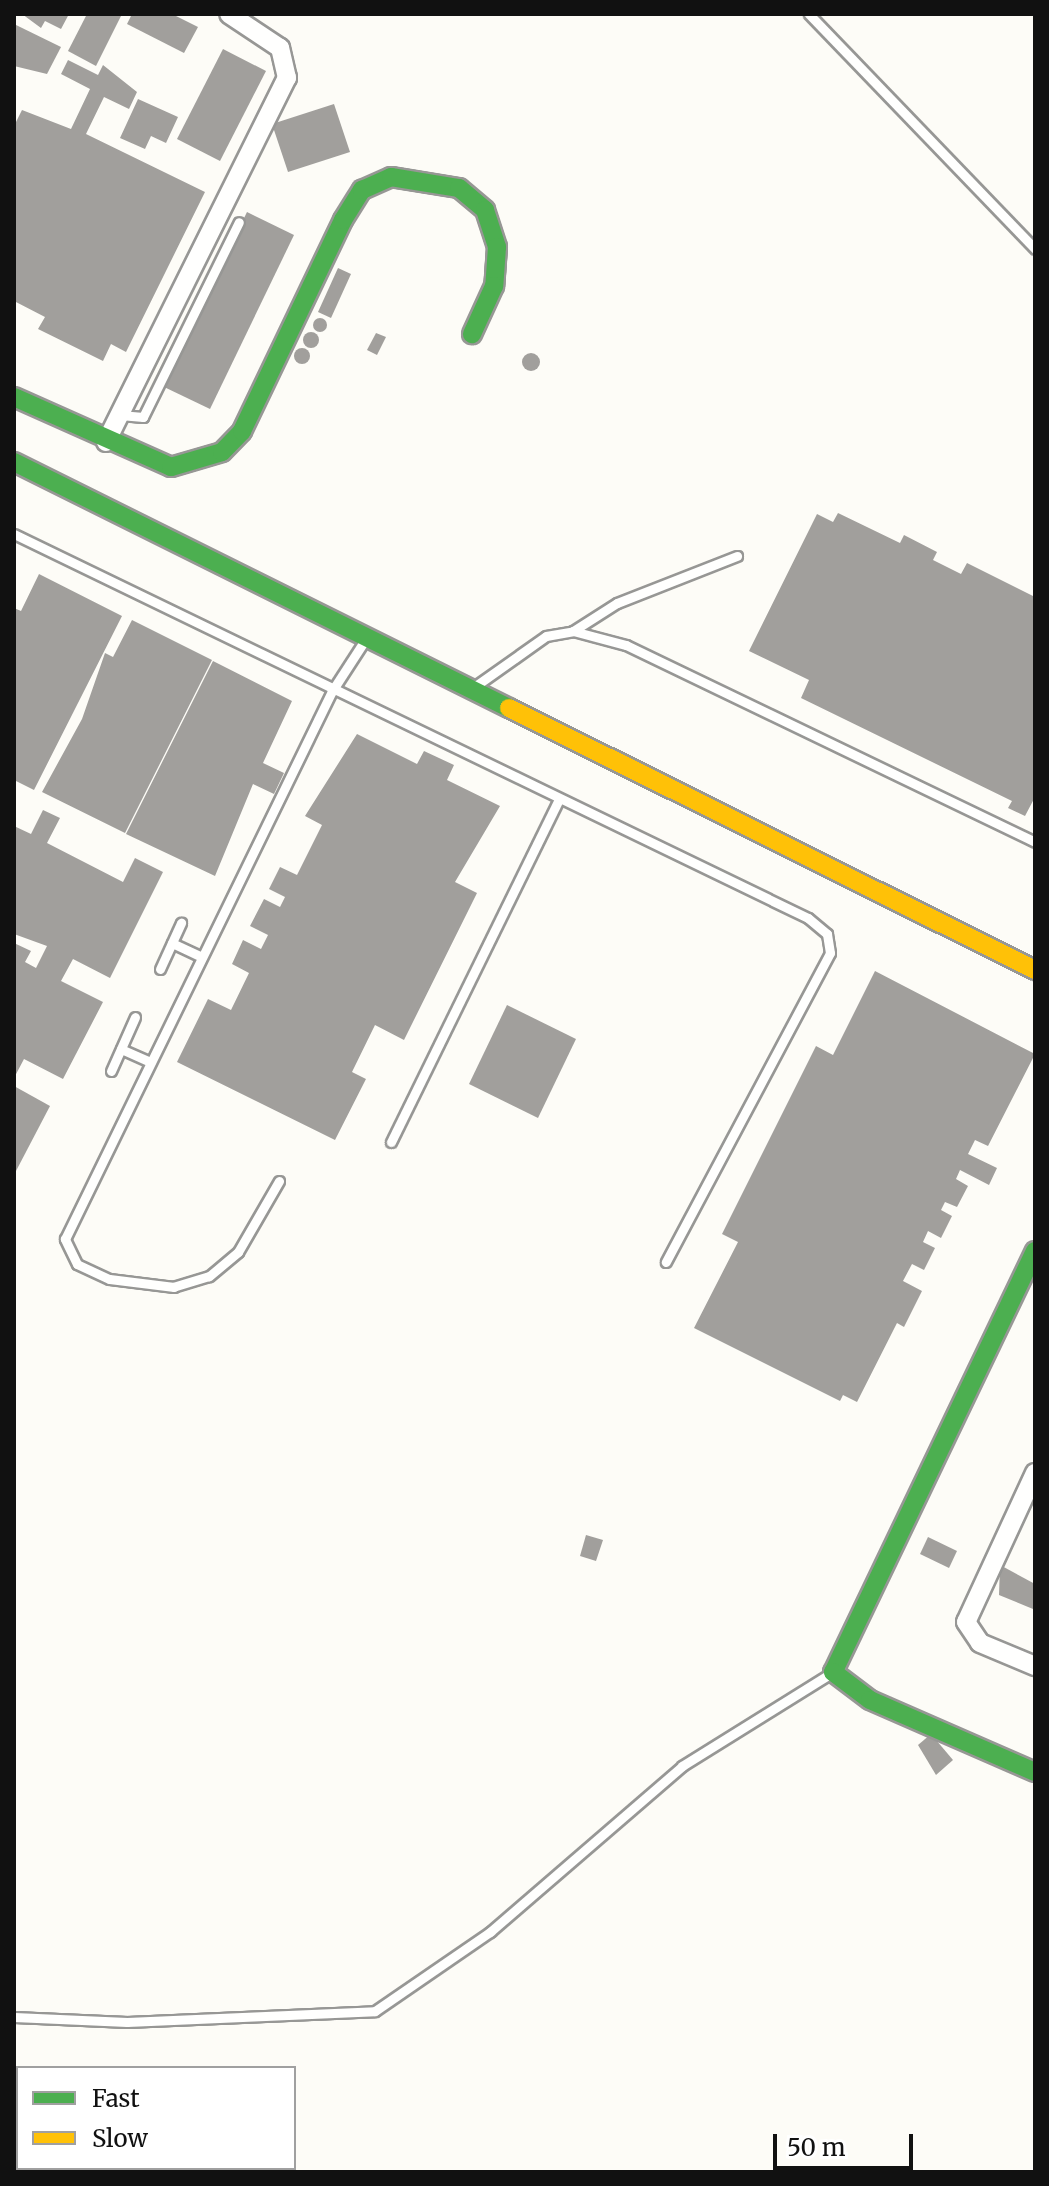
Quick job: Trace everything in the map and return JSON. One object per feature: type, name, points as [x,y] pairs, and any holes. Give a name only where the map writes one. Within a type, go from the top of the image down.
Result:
[{"type":"street","points":[[106,442],[287,78],[280,48],[229,14]]},
{"type":"street","points":[[14,397],[106,442],[171,467],[222,452],[242,431],[343,220],[362,190],[391,177],[427,177],[459,188],[485,210],[497,247],[494,286],[472,334]]},
{"type":"street","points":[[14,462],[473,687],[1035,970]]},
{"type":"street","points":[[1035,1251],[833,1672],[870,1700],[1035,1772]]},
{"type":"street","points":[[1035,1473],[966,1622],[980,1643],[1035,1666]]},
{"type":"lane","points":[[809,14],[1035,249]]},
{"type":"lane","points":[[120,415],[143,417],[239,222]]},
{"type":"lane","points":[[14,534],[558,801],[808,918],[827,934],[830,953],[666,1262]]},
{"type":"lane","points":[[473,687],[528,646],[573,631],[617,603],[737,556]]},
{"type":"lane","points":[[573,631],[626,645],[1035,842]]},
{"type":"lane","points":[[279,1181],[238,1252],[209,1276],[174,1287],[109,1279],[77,1264],[65,1239],[148,1061],[332,691],[367,637]]},
{"type":"lane","points":[[391,1142],[558,801]]},
{"type":"lane","points":[[160,969],[181,923]]},
{"type":"lane","points":[[172,943],[200,956]]},
{"type":"lane","points":[[111,1071],[135,1017]]},
{"type":"lane","points":[[121,1049],[148,1061]]},
{"type":"lane","points":[[14,2017],[127,2022],[375,2011],[490,1932],[682,1766],[833,1672]]},
{"type":"building","points":[[22,14],[69,14],[61,29],[45,21],[41,28]]},
{"type":"building","points":[[87,14],[122,14],[96,66],[68,51]]},
{"type":"building","points":[[132,14],[172,14],[198,27],[184,53],[127,24]]},
{"type":"building","points":[[14,24],[61,47],[47,74],[14,66]]},
{"type":"building","points":[[223,49],[266,71],[220,161],[177,139]]},
{"type":"building","points":[[68,60],[98,75],[103,65],[137,92],[129,109],[104,97],[86,134],[205,192],[126,352],[111,344],[103,361],[38,329],[45,317],[14,301],[14,126],[22,110],[71,129],[90,89],[61,74]]},
{"type":"building","points":[[138,99],[178,117],[166,143],[151,136],[145,149],[120,138]]},
{"type":"building","points":[[334,104],[350,152],[288,172],[272,124]]},
{"type":"building","points":[[247,212],[294,235],[210,409],[162,386]]},
{"type":"building","points":[[338,268],[351,274],[331,318],[318,312]]},
{"type":"building","points":[[320,318],[327,325],[320,332],[313,325]]},
{"type":"building","points":[[311,332],[319,340],[311,348],[303,340]]},
{"type":"building","points":[[376,333],[386,337],[377,355],[367,350]]},
{"type":"building","points":[[299,348],[305,348],[310,356],[308,362],[299,364],[294,359],[294,353]]},
{"type":"building","points":[[531,353],[540,362],[531,371],[522,362]]},
{"type":"building","points":[[838,513],[900,543],[904,535],[937,552],[933,560],[961,574],[967,563],[1035,597],[1035,797],[1025,816],[1008,808],[1012,801],[801,698],[809,680],[749,651],[817,514],[833,522]]},
{"type":"building","points":[[39,574],[122,616],[34,790],[14,780],[14,608],[21,611]]},
{"type":"building","points":[[132,620],[212,660],[125,833],[42,792],[82,719],[105,653],[113,657]]},
{"type":"building","points":[[213,661],[292,701],[263,763],[284,773],[274,794],[253,784],[215,876],[126,834]]},
{"type":"building","points":[[357,734],[417,764],[424,751],[454,765],[447,780],[500,806],[455,882],[477,893],[404,1040],[375,1025],[352,1072],[366,1079],[335,1140],[177,1062],[208,999],[231,1010],[249,973],[232,964],[243,940],[261,949],[268,935],[250,926],[264,899],[280,907],[285,897],[269,889],[280,867],[297,875],[322,825],[305,816]]},
{"type":"building","points":[[43,810],[60,818],[47,843],[123,882],[135,858],[163,872],[110,978],[73,959],[61,981],[103,1002],[63,1079],[24,1059],[14,1078],[14,943],[31,951],[25,962],[36,968],[47,946],[14,934],[14,826],[31,834]]},
{"type":"building","points":[[875,971],[1035,1054],[988,1146],[975,1140],[968,1154],[997,1168],[989,1185],[960,1170],[956,1179],[968,1186],[957,1207],[945,1202],[941,1210],[952,1216],[941,1238],[928,1231],[923,1242],[935,1248],[924,1270],[912,1264],[903,1281],[922,1291],[904,1327],[897,1323],[857,1402],[843,1395],[840,1401],[694,1328],[738,1242],[722,1234],[816,1046],[833,1055]]},
{"type":"building","points":[[507,1005],[576,1039],[538,1118],[469,1084]]},
{"type":"building","points":[[14,1086],[50,1106],[16,1171],[14,1170]]},
{"type":"building","points":[[586,1535],[603,1540],[596,1561],[580,1556]]},
{"type":"building","points":[[928,1537],[957,1551],[949,1568],[920,1554]]},
{"type":"building","points":[[1000,1565],[1035,1584],[1033,1609],[999,1595]]},
{"type":"building","points":[[931,1734],[953,1760],[936,1775],[918,1745]]},
{"type":"traffic: fast","points":[[14,397],[171,467],[222,452],[242,431],[343,220],[362,190],[391,177],[459,188],[485,210],[497,247],[494,286],[472,334]]},
{"type":"traffic: fast","points":[[14,462],[509,708]]},
{"type":"traffic: fast","points":[[1035,1251],[833,1672],[870,1700],[1035,1772]]},
{"type":"traffic: slow","points":[[509,708],[1035,970]]}]
